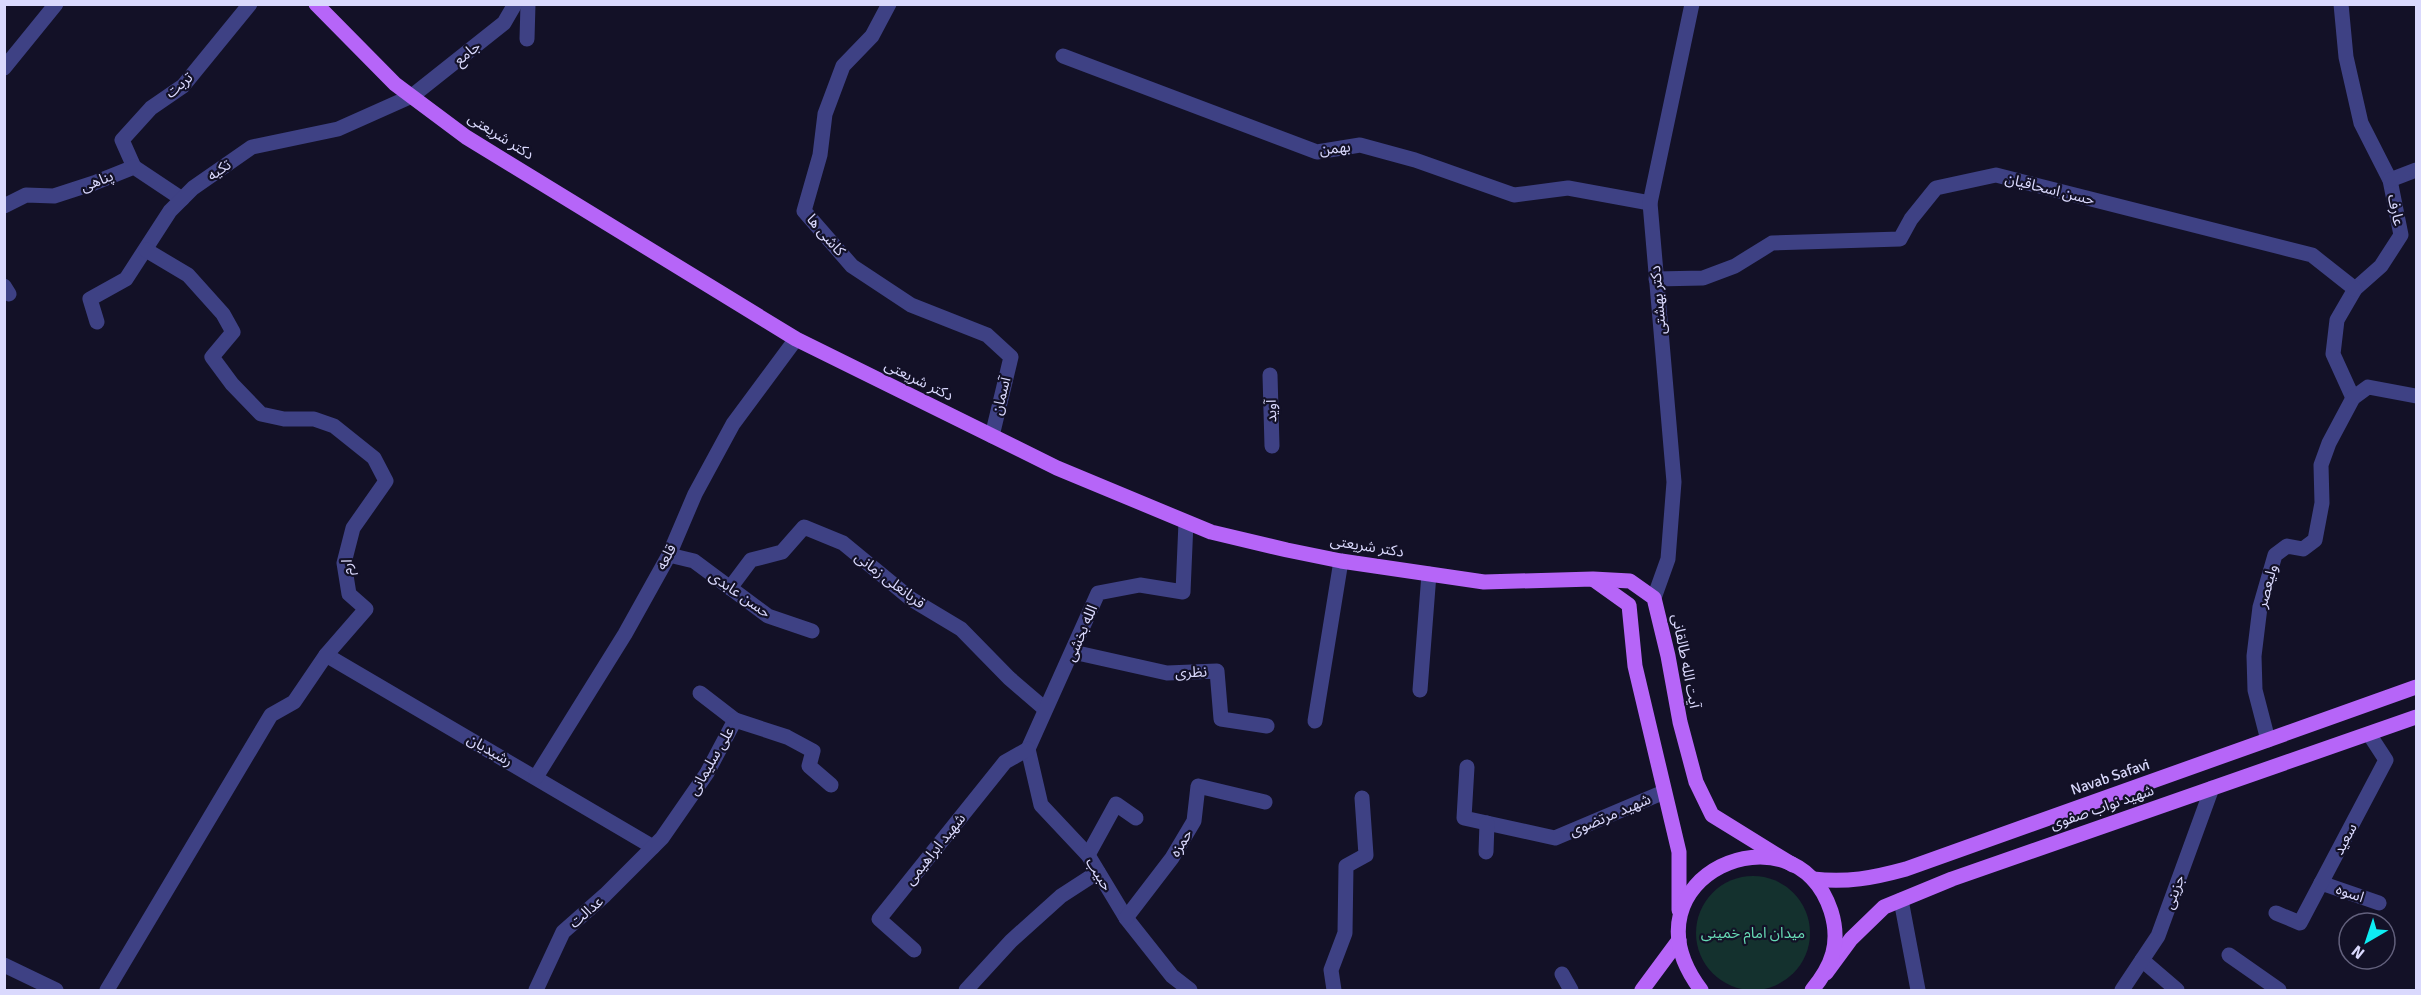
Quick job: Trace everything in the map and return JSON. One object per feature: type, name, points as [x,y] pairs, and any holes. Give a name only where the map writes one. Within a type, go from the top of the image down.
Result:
[{"type":"main road","name":"دکتر شریعتی","points":[[316,4],[395,84],[466,137],[796,339],[1057,468],[1211,532],[1341,561],[1484,582],[1593,579]]},
{"type":"main road","name":"آیت الله طالقانی","points":[[1593,579],[1630,581],[1654,598],[1680,722],[1696,782],[1712,815],[1813,879]]},
{"type":"main road","points":[[1593,579],[1629,604],[1635,666],[1679,852],[1679,950],[1688,973],[1701,990]]},
{"type":"main road","name":"Navab Safavi","points":[[1813,879],[1839,882],[1872,878],[1906,869],[2416,687]]},
{"type":"main road","name":"شهید نواب صفوی","points":[[1812,990],[1851,939],[1884,908],[1901,900],[1952,879],[2416,717]]},
{"type":"main road","points":[[1642,990],[1679,933],[1685,901],[1700,880],[1720,865],[1744,857],[1769,857],[1793,865]]},
{"type":"main road","points":[[1813,879],[1827,899],[1835,923],[1835,949],[1826,973]]},
{"type":"street","points":[[4,68],[56,4]]},
{"type":"street","name":"تربت","points":[[134,167],[122,140],[150,108],[183,86],[250,4]]},
{"type":"street","name":"جامع","points":[[412,96],[504,23],[515,4]]},
{"type":"street","points":[[527,39],[528,4]]},
{"type":"street","name":"کاشی ها","points":[[889,4],[872,36],[843,66],[825,114],[820,155],[804,211],[852,266],[911,305],[987,335],[1011,357]]},
{"type":"street","name":"دکتر بهشتی","points":[[1654,598],[1668,559],[1674,482],[1650,203],[1692,4]]},
{"type":"street","name":"عارف","points":[[2341,4],[2346,57],[2361,123],[2390,180],[2401,235],[2381,266],[2355,289],[2337,320],[2333,354],[2353,398]]},
{"type":"street","name":"بهمن","points":[[1063,56],[1317,152],[1360,145],[1415,160],[1514,195],[1568,188],[1650,203]]},
{"type":"street","name":"تکیه","points":[[97,322],[90,299],[126,279],[170,211],[193,188],[252,147],[338,129],[412,96]]},
{"type":"street","name":"پناهی","points":[[4,206],[26,195],[54,196],[134,167],[182,199]]},
{"type":"street","points":[[2390,180],[2416,170]]},
{"type":"street","name":"حسن اسحاقیان","points":[[1656,279],[1703,278],[1735,266],[1772,243],[1900,239],[1911,219],[1936,188],[1996,175],[2312,255],[2355,289]]},
{"type":"street","name":"ارم","points":[[108,990],[271,714],[294,702],[326,655],[366,609],[348,594],[344,563],[353,528],[386,481],[374,458],[334,426],[314,419],[284,418],[261,414],[232,384],[212,357],[233,332],[223,314],[188,275],[146,250]]},
{"type":"street","name":"قلعه","points":[[536,777],[626,634],[669,555],[695,494],[733,424],[796,339]]},
{"type":"street","name":"آسمان","points":[[992,436],[1011,357]]},
{"type":"street","name":"آوید","points":[[1270,375],[1272,446]]},
{"type":"street","points":[[2353,398],[2368,387],[2416,396]]},
{"type":"street","name":"ولیعصر","points":[[2268,740],[2255,690],[2254,656],[2260,607],[2275,555],[2287,546],[2303,549],[2315,540],[2322,503],[2321,465],[2329,443],[2353,398]]},
{"type":"street","name":"الله بخشی","points":[[1028,749],[1098,594],[1140,585],[1183,592],[1186,522]]},
{"type":"street","name":"قربانعلی زمانی","points":[[730,588],[751,560],[782,552],[804,528],[843,543],[911,599],[961,629],[1009,678],[1045,710]]},
{"type":"street","name":"حسن عابدی","points":[[669,555],[694,561],[768,616],[812,631]]},
{"type":"street","points":[[1316,721],[1341,561]]},
{"type":"street","points":[[1420,690],[1429,574]]},
{"type":"street","name":"نظری","points":[[1073,652],[1167,673],[1217,671],[1221,719],[1267,726]]},
{"type":"street","name":"رشیدیان","points":[[326,655],[653,847]]},
{"type":"street","points":[[700,693],[735,720]]},
{"type":"street","name":"علی سلیمانی","points":[[653,847],[662,838],[707,773],[735,720],[787,737],[813,752],[809,766],[831,785]]},
{"type":"street","name":"سعید","points":[[2276,913],[2300,923],[2386,760],[2369,734]]},
{"type":"street","name":"حبیب","points":[[1028,749],[1041,805],[1088,855],[1125,918],[1172,976],[1190,990]]},
{"type":"street","name":"شهید ابراهیمی","points":[[914,950],[879,919],[1005,762],[1028,749]]},
{"type":"street","name":"شهید مرتضوی","points":[[1467,767],[1464,818],[1555,838],[1664,792]]},
{"type":"street","name":"حمزه","points":[[1125,918],[1172,858],[1194,820],[1198,786],[1265,802]]},
{"type":"street","name":"جزینی","points":[[2122,990],[2158,936],[2212,788]]},
{"type":"street","points":[[1334,990],[1331,970],[1345,933],[1346,866],[1366,855],[1362,798]]},
{"type":"street","points":[[1088,855],[1116,804],[1136,818]]},
{"type":"street","points":[[1486,852],[1487,823]]},
{"type":"street","name":"عدالت","points":[[536,990],[563,932],[606,895],[653,847]]},
{"type":"street","points":[[966,990],[1011,941],[1060,896],[1098,872]]},
{"type":"street","name":"اسوه","points":[[2321,884],[2379,903]]},
{"type":"street","points":[[1901,900],[1918,990]]},
{"type":"street","points":[[2229,955],[2258,984],[2279,990]]},
{"type":"street","points":[[2142,960],[2176,990]]},
{"type":"street","points":[[4,965],[56,990]]},
{"type":"street","points":[[1563,974],[1571,990]]},
{"type":"green space","name":"میدان امام خمینی","points":[[1753,876],[1775,880],[1793,893],[1806,911],[1810,933],[1806,955],[1793,973],[1775,986],[1753,990],[1731,986],[1713,973],[1700,955],[1696,933],[1700,911],[1713,893],[1731,880]]}]
